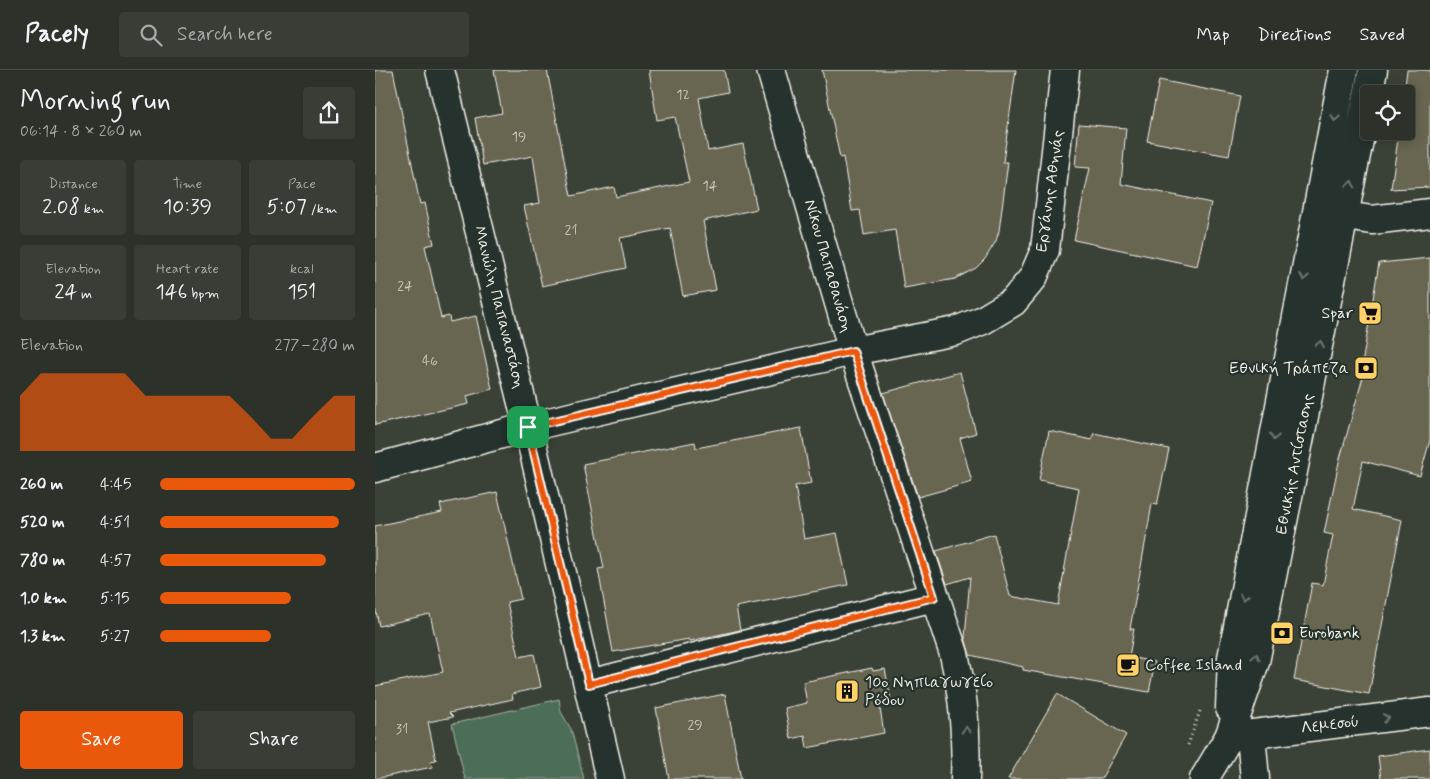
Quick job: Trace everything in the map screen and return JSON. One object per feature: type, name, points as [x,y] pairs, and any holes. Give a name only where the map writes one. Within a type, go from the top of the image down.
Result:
[{"type":"street","name":"Μανώλη Παπαναστάση","points":[[440,70],[528,427],[610,779]]},
{"type":"street","name":"Νίκου Παπαθανάση","points":[[771,70],[853,351],[954,654],[962,689],[966,720],[965,779]]},
{"type":"street","name":"Εργάνης Αθηνάς","points":[[375,468],[528,427],[853,351],[956,331],[983,320],[1013,302],[1033,278],[1045,250],[1065,70]]},
{"type":"street","name":"Εθνικής Αντίστασης","points":[[1240,736],[1232,658],[1344,70]]},
{"type":"street","name":"Εθνικής Αντίστασης","points":[[1204,779],[1240,736],[1373,70]]},
{"type":"street","points":[[1345,216],[1372,220],[1430,213]]},
{"type":"street","points":[[589,684],[934,597]]},
{"type":"street","name":"Λεμεσού","points":[[1240,736],[1430,712]]},
{"type":"street","points":[[1240,736],[1255,779]]},
{"type":"green space","points":[[559,699],[561,712],[571,729],[584,779],[465,779],[452,724]]},
{"type":"building","points":[[375,70],[393,70],[420,204],[425,203],[434,244],[425,246],[441,318],[449,316],[450,322],[476,316],[492,389],[467,396],[469,404],[375,425]]},
{"type":"building","points":[[494,70],[547,70],[571,196],[614,187],[616,197],[689,182],[675,117],[657,120],[649,70],[724,70],[728,92],[699,98],[708,151],[743,144],[757,209],[703,221],[716,290],[683,296],[670,228],[620,238],[626,268],[542,286],[524,206],[540,203],[533,156],[483,165],[475,118],[502,113]]},
{"type":"building","points":[[822,70],[1016,70],[1003,162],[1008,162],[999,231],[996,241],[985,259],[976,268],[955,279],[904,288],[895,230],[864,235],[860,210],[852,211],[843,157],[840,158]]},
{"type":"building","points":[[1407,70],[1430,70],[1430,187],[1391,189],[1398,140],[1415,140],[1415,85],[1405,85]]},
{"type":"building","points":[[1159,80],[1240,96],[1229,156],[1147,141]]},
{"type":"building","points":[[1079,124],[1126,128],[1121,184],[1211,203],[1197,266],[1074,240],[1090,168],[1075,167]]},
{"type":"building","points":[[1430,258],[1430,440],[1420,476],[1363,461],[1353,509],[1402,520],[1369,694],[1294,680],[1312,583],[1323,585],[1333,535],[1324,533],[1339,462],[1363,377],[1360,376],[1379,263]]},
{"type":"building","points":[[960,372],[976,433],[960,438],[972,482],[918,497],[883,393]]},
{"type":"building","points":[[801,428],[811,483],[795,486],[804,539],[837,533],[848,585],[736,607],[740,630],[690,641],[689,639],[613,652],[598,569],[604,568],[583,464],[695,442],[696,448]]},
{"type":"building","points":[[1049,431],[1092,440],[1094,433],[1169,449],[1157,505],[1152,504],[1130,629],[1134,629],[1129,657],[1155,662],[1149,692],[1023,670],[1023,667],[970,655],[965,638],[970,577],[947,584],[936,551],[994,534],[1010,596],[1058,605],[1079,488],[1039,480]]},
{"type":"building","points":[[497,492],[521,599],[507,602],[519,657],[534,654],[541,687],[512,694],[513,699],[449,713],[453,717],[428,722],[436,760],[431,761],[432,767],[375,779],[375,686],[443,672],[430,614],[379,626],[375,606],[375,526],[442,512],[440,504]]},
{"type":"building","name":"10ο Νηπιαγωγείο Ρόδου","points":[[872,668],[873,671],[885,669],[891,700],[879,702],[884,733],[807,748],[805,736],[791,739],[785,708],[807,703],[803,682]]},
{"type":"building","points":[[725,694],[741,779],[669,779],[656,708]]},
{"type":"building","points":[[1057,694],[1126,735],[1101,779],[1008,779]]},
{"type":"building","points":[[1430,749],[1430,779],[1381,779],[1378,756]]},
{"type":"place","name":"Spar","points":[[1370,313]]},
{"type":"place","name":"Εθνική Τράπεζα","points":[[1366,368]]},
{"type":"place","name":"Eurobank","points":[[1282,633]]},
{"type":"place","name":"Coffee Island","points":[[1128,665]]},
{"type":"place","name":"10ο Νηπιαγωγείο Ρόδου","points":[[847,691]]},
{"type":"route","points":[[853,351],[934,597],[589,684],[528,427],[853,351]]}]
